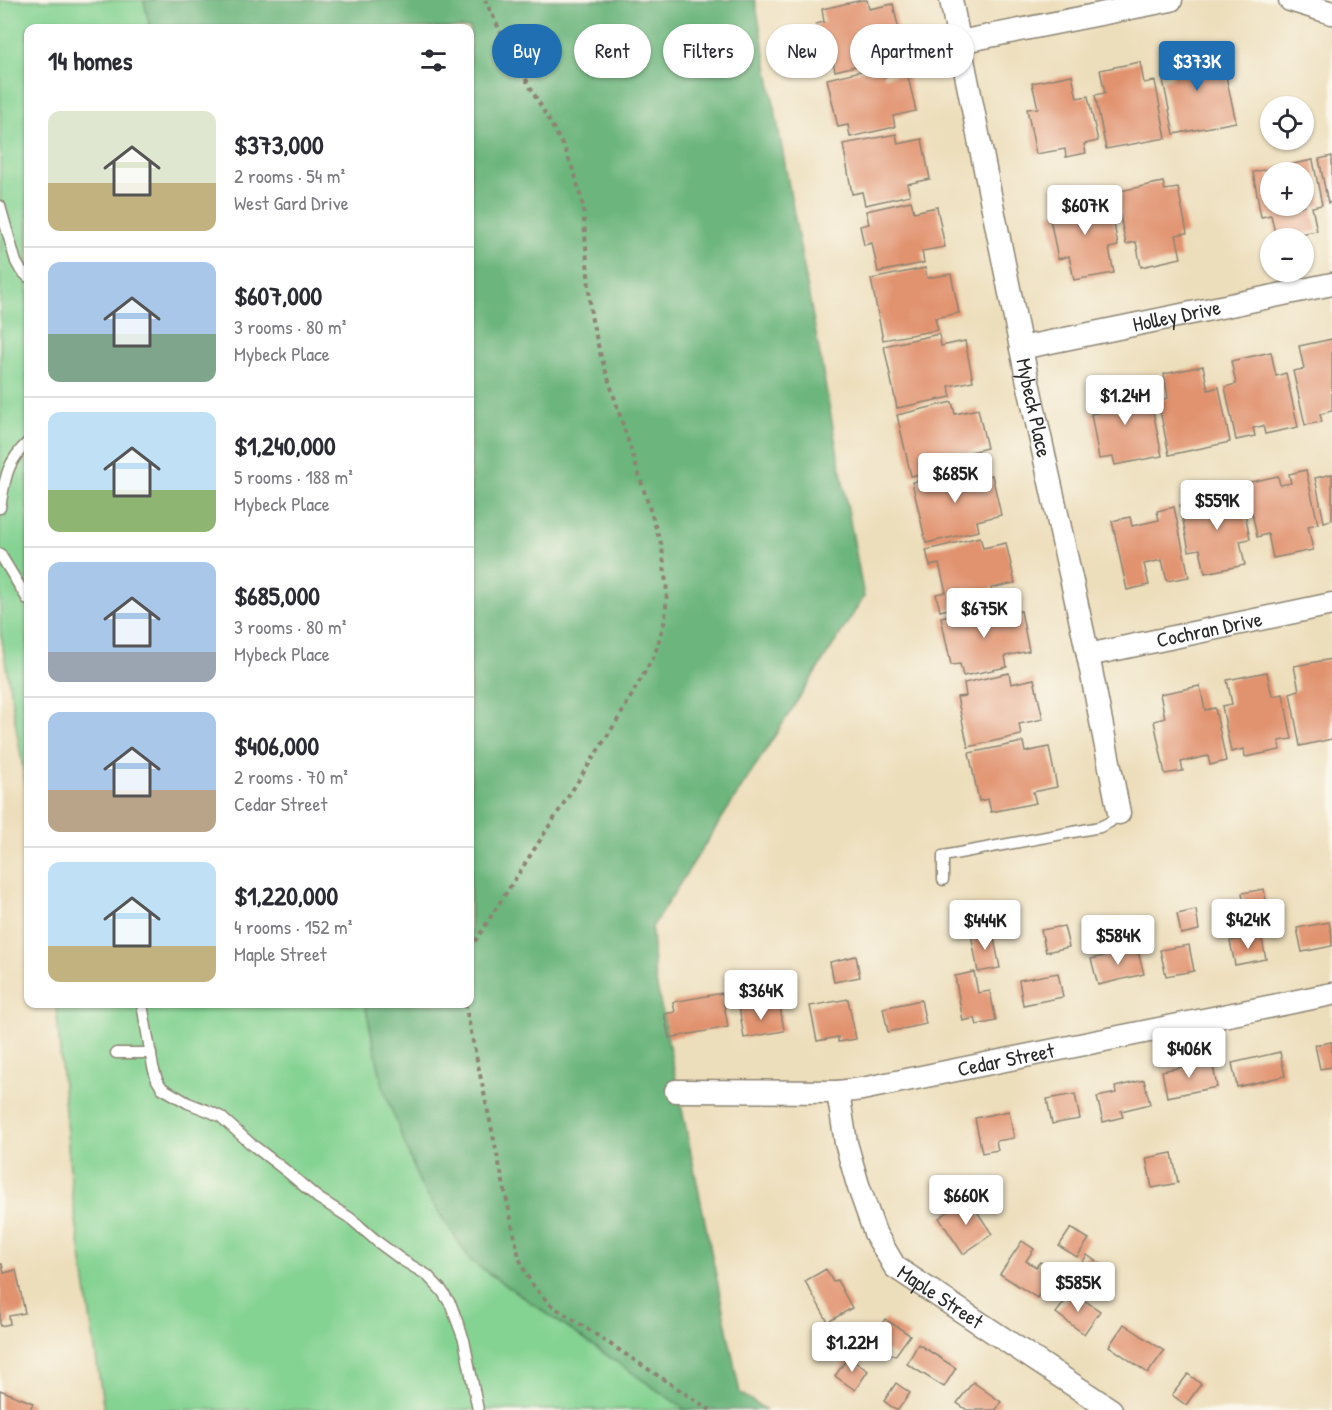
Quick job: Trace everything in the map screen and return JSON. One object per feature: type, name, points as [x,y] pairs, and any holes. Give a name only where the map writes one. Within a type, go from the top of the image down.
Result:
[{"type":"street","name":"Mybeck Place","points":[[951,0],[956,24]]},
{"type":"street","points":[[974,39],[1171,0]]},
{"type":"street","points":[[1290,0],[1332,13]]},
{"type":"street","name":"Mybeck Place","points":[[966,78],[1119,813]]},
{"type":"street","name":"Holley Drive","points":[[1021,348],[1332,284]]},
{"type":"street","name":"Cochran Drive","points":[[1088,656],[1332,604]]},
{"type":"street","name":"Cedar Street","points":[[676,1091],[838,1092],[873,1087],[1332,994]]},
{"type":"street","name":"Maple Street","points":[[838,1092],[846,1143],[858,1185],[875,1233],[895,1267],[1111,1410]]},
{"type":"lane","points":[[0,206],[16,262],[24,273]]},
{"type":"lane","points":[[0,508],[8,470],[24,446]]},
{"type":"lane","points":[[0,554],[24,593]]},
{"type":"lane","points":[[943,880],[943,856],[1100,827],[1110,822],[1119,813]]},
{"type":"lane","points":[[143,1008],[157,1080],[162,1088],[221,1117],[318,1198],[350,1218],[402,1260],[427,1275],[442,1291],[451,1305],[464,1340],[478,1410]]},
{"type":"lane","points":[[116,1053],[151,1053]]},
{"type":"path","points":[[474,943],[620,716],[655,654],[665,620],[667,592],[662,547],[600,353],[591,316],[583,206],[575,175],[565,149],[510,51],[485,0]]},
{"type":"path","points":[[466,1008],[514,1234],[525,1274],[535,1290],[551,1305],[710,1410]]},
{"type":"green space","points":[[0,0],[144,0],[149,24],[24,24],[24,775],[0,629]]},
{"type":"green space","points":[[144,0],[755,0],[766,60],[766,78],[769,78],[864,597],[652,927],[654,972],[740,1393],[766,1410],[686,1410],[471,1261],[420,1184],[383,1087],[366,1008],[474,1008],[474,24],[149,24]]},
{"type":"green space","points":[[56,1008],[366,1008],[383,1087],[471,1261],[686,1410],[104,1410],[72,1194]]},
{"type":"building","points":[[862,0],[867,0],[869,9],[893,4],[898,24],[850,24],[850,67],[838,70],[838,24],[816,24],[824,22],[822,9]]},
{"type":"building","points":[[1208,46],[1213,69],[1224,67],[1236,122],[1174,134],[1163,80],[1173,78],[1168,55]]},
{"type":"building","points":[[1140,62],[1144,83],[1155,81],[1166,138],[1106,149],[1095,95],[1105,93],[1100,70]]},
{"type":"building","points":[[850,74],[850,78],[908,78],[916,111],[893,116],[895,127],[850,137],[848,125],[838,127],[827,79]]},
{"type":"building","points":[[1072,75],[1077,98],[1088,96],[1098,141],[1084,144],[1086,153],[1066,157],[1065,149],[1036,154],[1027,109],[1038,108],[1032,83]]},
{"type":"building","points":[[896,134],[898,144],[922,139],[930,179],[907,184],[910,195],[865,205],[862,192],[852,194],[843,144]]},
{"type":"building","points":[[1332,156],[1332,202],[1328,203],[1319,159]]},
{"type":"building","points":[[1314,165],[1322,205],[1314,207]]},
{"type":"building","points":[[1260,171],[1260,211],[1253,172]]},
{"type":"building","points":[[1163,182],[1165,190],[1178,188],[1187,233],[1176,235],[1181,258],[1141,267],[1136,242],[1126,244],[1115,192]]},
{"type":"building","points":[[1095,195],[1097,204],[1110,201],[1118,246],[1109,248],[1114,273],[1074,280],[1069,256],[1058,259],[1049,214],[1061,212],[1059,202]]},
{"type":"building","points":[[911,201],[914,212],[937,207],[945,247],[922,251],[924,263],[878,272],[872,243],[864,245],[860,226],[869,224],[866,211]]},
{"type":"building","points":[[1271,216],[1314,216],[1317,231],[1314,232],[1314,228],[1274,228]]},
{"type":"building","points":[[925,268],[927,278],[951,274],[959,313],[935,318],[938,330],[883,340],[871,279]]},
{"type":"building","points":[[939,334],[941,346],[965,341],[973,381],[949,386],[951,397],[897,408],[884,346]]},
{"type":"building","points":[[1332,339],[1332,411],[1320,414],[1322,422],[1305,425],[1293,371],[1304,369],[1299,346]]},
{"type":"building","points":[[1271,352],[1276,376],[1286,373],[1298,427],[1265,434],[1263,426],[1253,428],[1255,436],[1236,440],[1225,387],[1236,384],[1231,361]]},
{"type":"building","points":[[1203,366],[1208,390],[1219,387],[1230,442],[1169,455],[1158,400],[1168,398],[1164,374]]},
{"type":"building","points":[[1136,381],[1141,403],[1151,401],[1162,456],[1115,465],[1113,457],[1099,459],[1091,414],[1101,412],[1097,389]]},
{"type":"building","points":[[952,402],[955,414],[978,409],[987,448],[963,454],[966,463],[911,476],[897,415]]},
{"type":"building","points":[[966,470],[969,480],[992,475],[1001,515],[977,521],[979,531],[926,543],[912,482]]},
{"type":"building","points":[[1306,470],[1318,524],[1308,526],[1313,550],[1273,558],[1268,534],[1257,537],[1246,483],[1278,476],[1280,485],[1291,483],[1289,474]]},
{"type":"building","points":[[1332,474],[1332,520],[1324,522],[1315,478]]},
{"type":"building","points":[[1241,493],[1250,539],[1240,541],[1245,565],[1205,573],[1200,549],[1189,551],[1180,505]]},
{"type":"building","points":[[1174,507],[1189,577],[1167,581],[1162,560],[1144,564],[1149,585],[1127,590],[1112,521],[1130,517],[1132,526],[1159,520],[1157,511]]},
{"type":"building","points":[[980,537],[983,548],[1006,543],[1015,583],[991,588],[993,598],[940,611],[936,594],[946,592],[939,564],[930,566],[926,550]]},
{"type":"building","points":[[995,605],[997,616],[1021,611],[1029,651],[1005,656],[1007,667],[963,676],[960,664],[951,665],[941,617]]},
{"type":"building","points":[[1332,659],[1332,739],[1300,746],[1290,693],[1299,690],[1294,666]]},
{"type":"building","points":[[1267,672],[1272,696],[1283,694],[1292,739],[1279,741],[1280,750],[1245,757],[1244,749],[1231,752],[1222,706],[1232,704],[1227,680]]},
{"type":"building","points":[[1009,673],[1011,684],[1034,679],[1043,719],[1019,724],[1021,735],[968,747],[957,697],[966,696],[964,683]]},
{"type":"building","points":[[1200,686],[1205,710],[1215,708],[1226,761],[1210,765],[1208,756],[1181,762],[1183,771],[1165,774],[1154,721],[1165,718],[1160,694]]},
{"type":"building","points":[[1023,742],[1025,752],[1049,747],[1057,787],[1033,792],[1036,803],[991,812],[988,799],[979,801],[969,753]]},
{"type":"building","points":[[1264,889],[1268,913],[1246,917],[1242,893]]},
{"type":"building","points":[[1196,910],[1199,930],[1181,934],[1177,914]]},
{"type":"building","points":[[1329,922],[1332,946],[1302,952],[1297,928]]},
{"type":"building","points":[[1064,926],[1069,947],[1046,952],[1041,930]]},
{"type":"building","points":[[992,929],[1000,968],[978,972],[971,934]]},
{"type":"building","points":[[1261,935],[1266,959],[1235,965],[1230,941]]},
{"type":"building","points":[[1189,945],[1194,971],[1166,976],[1160,950]]},
{"type":"building","points":[[1137,948],[1144,974],[1098,985],[1091,959]]},
{"type":"building","points":[[856,956],[860,977],[834,982],[830,962]]},
{"type":"building","points":[[974,972],[978,993],[990,991],[996,1021],[977,1025],[975,1018],[963,1021],[955,976]]},
{"type":"building","points":[[1058,973],[1063,997],[1023,1005],[1019,980]]},
{"type":"building","points":[[722,993],[728,1027],[669,1038],[664,1014],[675,1012],[673,1002]]},
{"type":"building","points":[[848,999],[856,1039],[838,1042],[838,1037],[817,1041],[810,1006]]},
{"type":"building","points":[[921,1000],[926,1024],[888,1032],[883,1008]]},
{"type":"building","points":[[752,1005],[753,1011],[780,1006],[784,1031],[744,1038],[739,1007]]},
{"type":"building","points":[[1332,1042],[1332,1067],[1320,1069],[1315,1045]]},
{"type":"building","points":[[1280,1052],[1285,1076],[1237,1087],[1232,1063]]},
{"type":"building","points":[[1212,1061],[1217,1087],[1167,1097],[1162,1071]]},
{"type":"building","points":[[1144,1080],[1150,1104],[1121,1111],[1123,1117],[1103,1122],[1097,1097],[1116,1093],[1115,1087]]},
{"type":"building","points":[[1075,1094],[1080,1119],[1052,1124],[1047,1099]]},
{"type":"building","points":[[1009,1111],[1014,1138],[996,1141],[998,1150],[982,1153],[975,1118]]},
{"type":"building","points":[[1172,1153],[1178,1183],[1152,1188],[1146,1158]]},
{"type":"building","points":[[968,1198],[992,1234],[963,1254],[939,1218]]},
{"type":"building","points":[[1071,1228],[1089,1239],[1077,1257],[1059,1246]]},
{"type":"building","points":[[1022,1241],[1034,1249],[1026,1261],[1036,1267],[1040,1262],[1055,1272],[1037,1298],[1000,1274]]},
{"type":"building","points":[[1087,1255],[1103,1266],[1091,1283],[1075,1273]]},
{"type":"building","points":[[0,1264],[2,1264],[4,1273],[16,1270],[25,1313],[9,1316],[10,1324],[0,1326]]},
{"type":"building","points":[[826,1269],[833,1282],[837,1280],[852,1308],[828,1322],[805,1281]]},
{"type":"building","points":[[1072,1292],[1100,1311],[1084,1334],[1056,1313]]},
{"type":"building","points":[[885,1319],[910,1335],[895,1356],[871,1340]]},
{"type":"building","points":[[1124,1324],[1164,1351],[1148,1373],[1109,1346]]},
{"type":"building","points":[[918,1344],[956,1368],[944,1387],[907,1364]]},
{"type":"building","points":[[848,1357],[868,1371],[855,1390],[835,1376]]},
{"type":"building","points":[[1188,1374],[1201,1384],[1186,1405],[1172,1395]]},
{"type":"building","points":[[973,1382],[1001,1402],[996,1410],[967,1410],[957,1403]]},
{"type":"building","points":[[896,1383],[910,1393],[898,1410],[884,1401]]},
{"type":"building","points":[[0,1390],[33,1403],[30,1410],[0,1410]]}]
